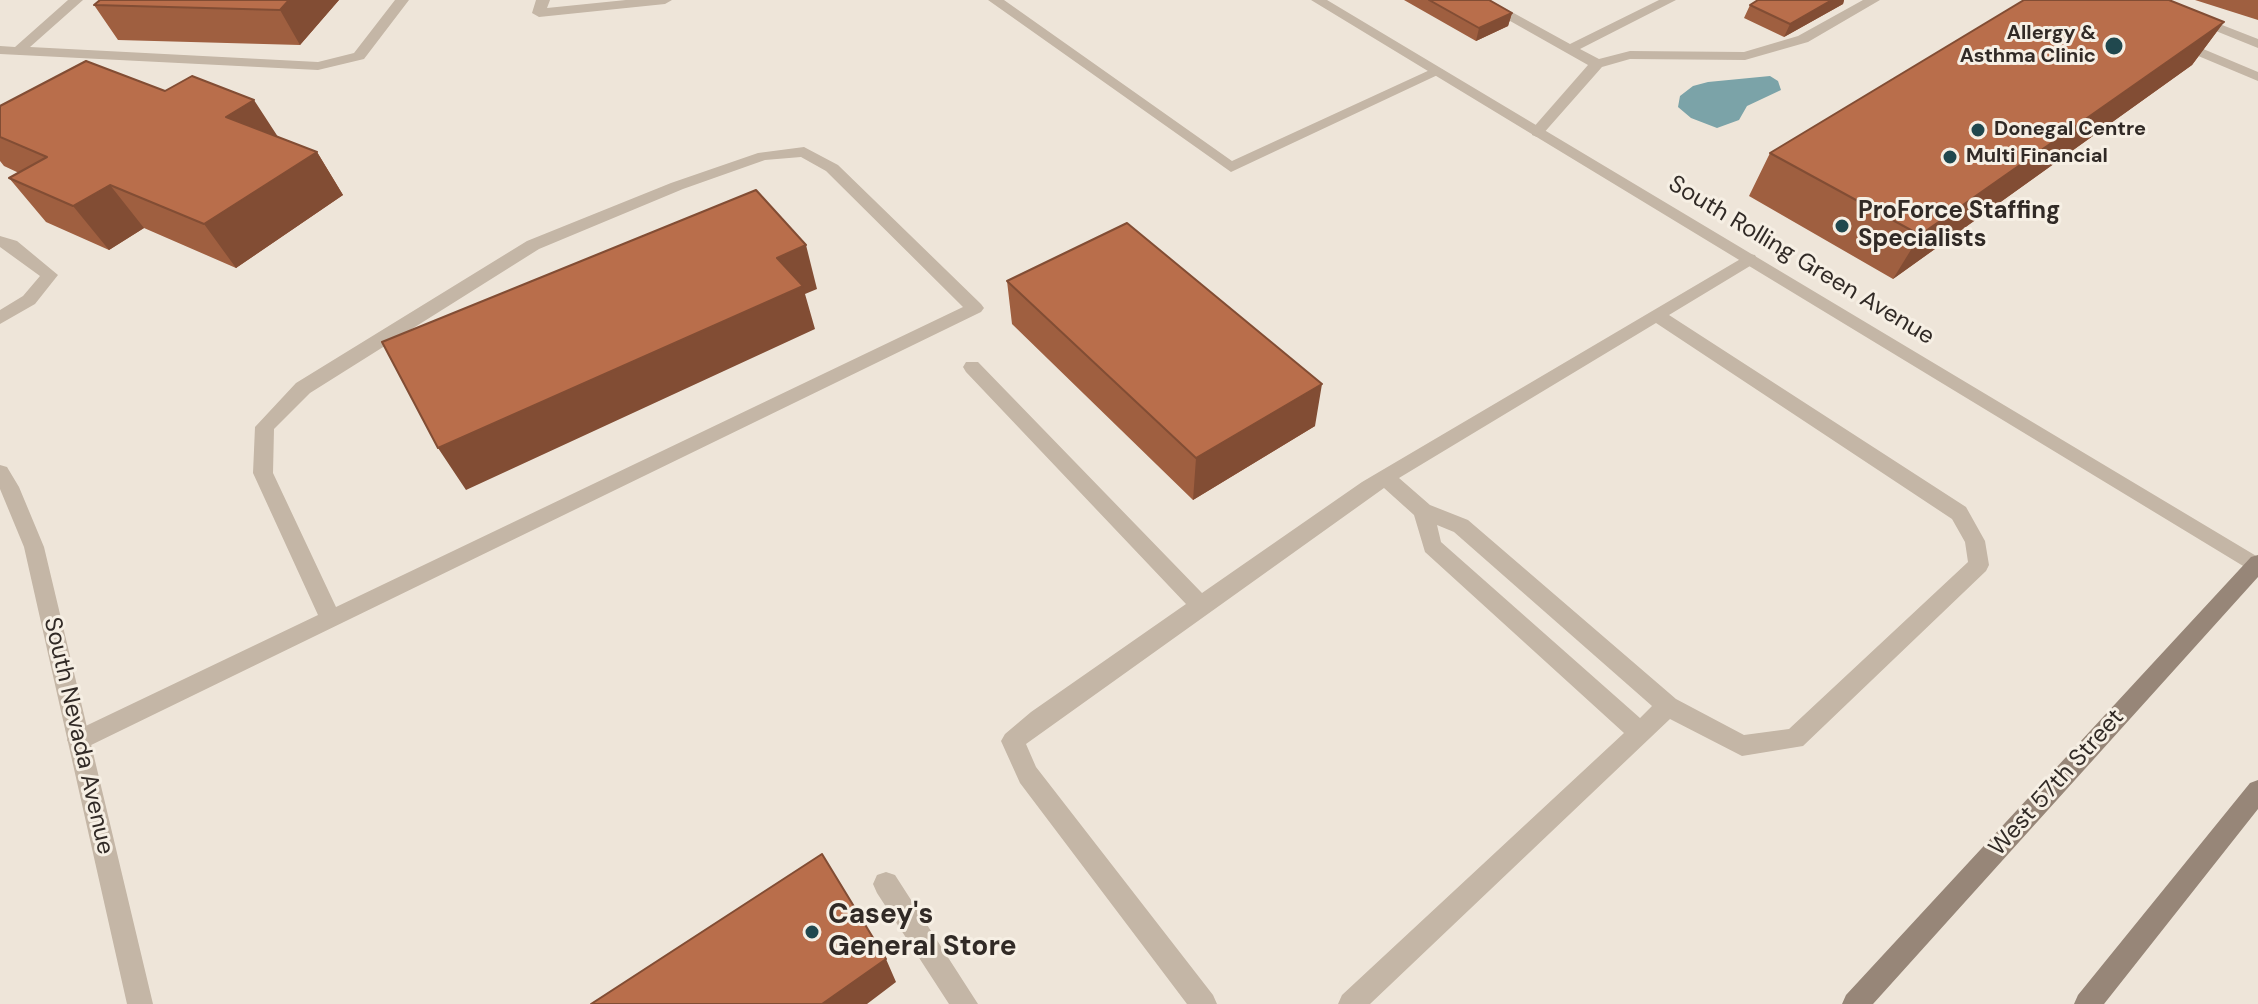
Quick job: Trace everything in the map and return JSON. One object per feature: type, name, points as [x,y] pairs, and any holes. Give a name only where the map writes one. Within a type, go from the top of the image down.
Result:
[{"type":"main road","name":"West 57th Street","points":[[1855,1004],[2257,565]]},
{"type":"main road","points":[[2087,1004],[2258,791]]},
{"type":"street","points":[[18,51],[76,0]]},
{"type":"street","points":[[0,50],[318,66],[359,56],[402,0]]},
{"type":"street","points":[[543,0],[539,13],[665,0]]},
{"type":"street","points":[[995,0],[1231,167],[1437,72]]},
{"type":"street","name":"South Rolling Green Avenue","points":[[1318,0],[2257,565]]},
{"type":"street","points":[[1480,0],[1597,64]]},
{"type":"street","points":[[1570,49],[1669,0]]},
{"type":"street","points":[[1537,132],[1597,64],[1630,55],[1745,56],[1803,39],[1873,0]]},
{"type":"street","points":[[2146,0],[2258,44]]},
{"type":"street","points":[[2160,35],[2258,77]]},
{"type":"street","points":[[79,740],[331,619],[975,308],[832,168],[804,152],[763,156],[677,186],[533,245],[303,388],[265,427],[263,473],[331,619]]},
{"type":"street","points":[[0,241],[11,245],[50,275],[29,300],[0,318]]},
{"type":"street","points":[[1204,1004],[1028,775],[1013,741],[1039,719],[1385,477],[1749,259]]},
{"type":"street","points":[[1385,477],[1423,511],[1461,526],[1668,706],[1742,746],[1795,739],[1979,565],[1975,541],[1959,513],[1658,316]]},
{"type":"street","points":[[972,367],[1201,606]]},
{"type":"street","name":"South Nevada Avenue","points":[[0,472],[34,547],[140,1004]]},
{"type":"street","points":[[1423,511],[1432,546],[1638,731]]},
{"type":"street","points":[[1351,1004],[1668,706]]},
{"type":"street","points":[[886,884],[965,1004]]},
{"type":"water","points":[[1770,76],[1778,81],[1781,90],[1747,106],[1739,120],[1717,128],[1691,118],[1678,107],[1680,96],[1693,86]]},
{"type":"building","points":[[100,0],[289,0],[280,10],[94,5]]},
{"type":"building","points":[[1429,0],[1489,0],[1512,13],[1479,28]]},
{"type":"building","points":[[1758,0],[1832,0],[1790,24],[1750,5]]},
{"type":"building","name":"Donegal Centre","points":[[2024,0],[2169,0],[2224,22],[1920,235],[1770,153]]},
{"type":"building","points":[[86,61],[165,91],[192,76],[254,100],[226,117],[317,152],[204,224],[110,185],[73,206],[9,178],[47,157],[0,137],[0,106]]},
{"type":"building","points":[[756,190],[806,245],[777,258],[803,286],[438,448],[382,342]]},
{"type":"building","points":[[1127,223],[1322,384],[1196,458],[1007,281]]},
{"type":"building","name":"Casey's General Store","points":[[822,854],[886,959],[822,1004],[591,1004]]},
{"type":"place","name":"Allergy & Asthma Clinic","points":[[2114,46]]},
{"type":"place","name":"Donegal Centre","points":[[1978,130]]},
{"type":"place","name":"Multi Financial","points":[[1950,157]]},
{"type":"place","name":"ProForce Staffing Specialists","points":[[1842,226]]},
{"type":"place","name":"Casey's General Store","points":[[812,932]]}]
